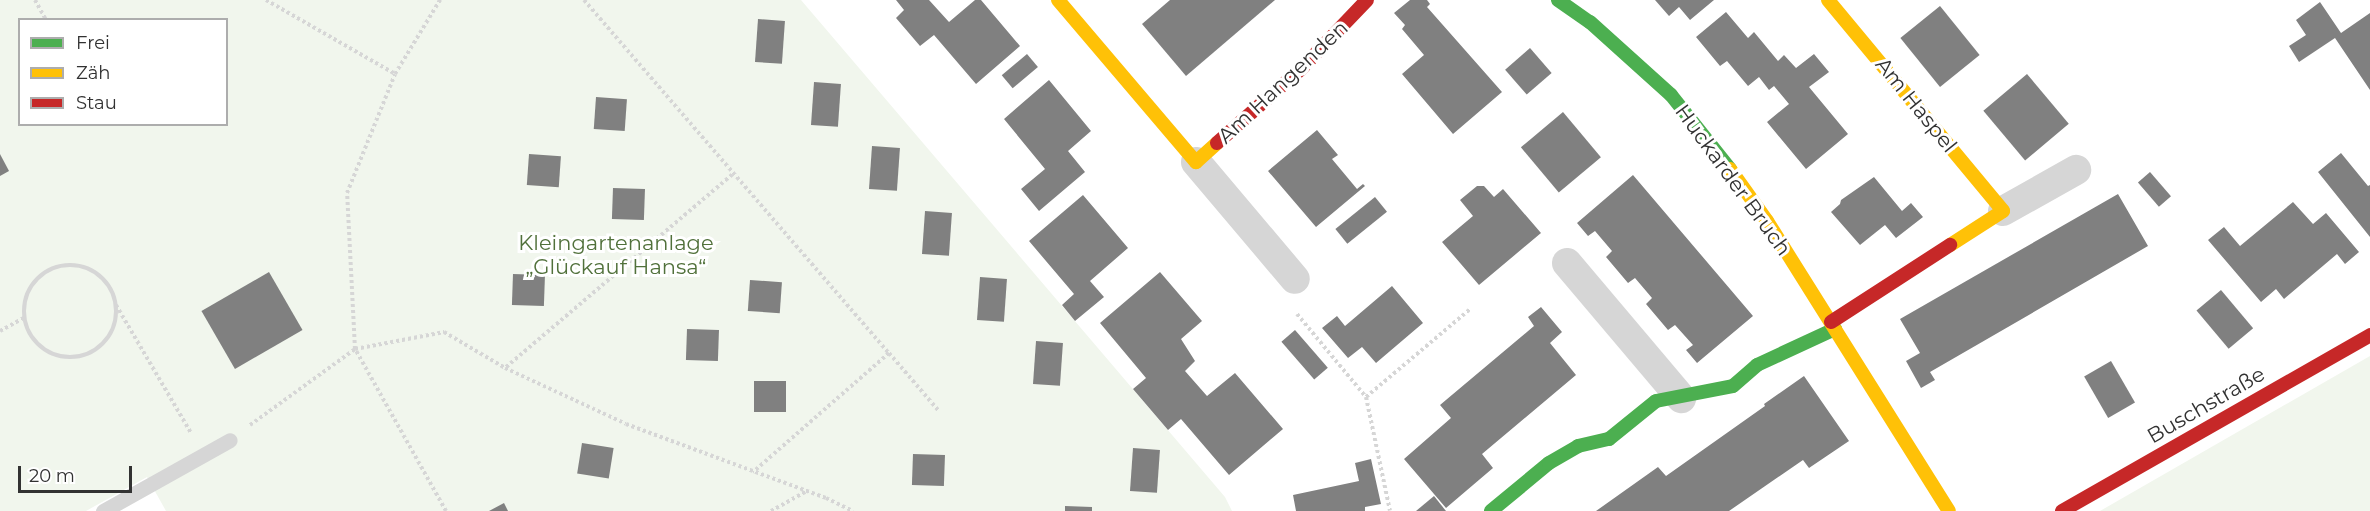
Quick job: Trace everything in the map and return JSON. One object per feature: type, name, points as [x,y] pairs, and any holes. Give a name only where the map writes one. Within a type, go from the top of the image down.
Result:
[{"type":"street","points":[[1058,0],[1295,279]]},
{"type":"street","name":"Am Hangenden","points":[[1196,162],[1302,68],[1367,0]]},
{"type":"street","name":"Huckarder Bruch","points":[[1558,0],[1590,22],[1671,95],[1721,156],[1767,221],[1949,511]]},
{"type":"street","name":"Am Haspel","points":[[1828,0],[2003,211]]},
{"type":"street","points":[[1491,511],[1549,463],[1578,446],[1609,439],[1656,401],[1733,387],[1757,365],[1833,326],[2003,211],[2076,170]]},
{"type":"street","points":[[1568,263],[1681,398]]},
{"type":"street","name":"Buschstraße","points":[[2062,511],[2370,335]]},
{"type":"lane","points":[[104,511],[230,440]]},
{"type":"path","points":[[35,0],[45,18]]},
{"type":"path","points":[[266,0],[395,74]]},
{"type":"path","points":[[440,0],[395,74],[347,193],[355,349],[446,511]]},
{"type":"path","points":[[584,0],[938,410]]},
{"type":"path","points":[[505,368],[734,173]]},
{"type":"path","points":[[74,265],[95,273],[112,290],[116,305],[116,320],[110,335],[99,347],[86,354],[70,357],[56,355],[43,348],[32,337],[25,317],[27,295],[34,282],[45,272],[59,266],[74,265]]},
{"type":"path","points":[[1295,279],[1292,308],[1366,397],[1390,511]]},
{"type":"path","points":[[116,305],[203,454]]},
{"type":"path","points":[[1366,397],[1470,309]]},
{"type":"path","points":[[0,331],[25,317]]},
{"type":"path","points":[[230,440],[355,349],[444,332],[505,368],[626,424],[807,491],[853,511]]},
{"type":"path","points":[[753,472],[889,353]]},
{"type":"path","points":[[771,511],[807,491]]},
{"type":"green space","name":"Kleingartenanlage „Glückauf Hansa“","points":[[0,0],[801,0],[1225,497],[1232,511],[166,511],[147,477],[86,511],[0,511]]},
{"type":"green space","points":[[2370,356],[2370,511],[2100,511]]},
{"type":"building","points":[[896,0],[929,0],[949,22],[975,0],[981,0],[1020,46],[976,84],[934,35],[920,46],[896,18],[904,10]]},
{"type":"building","points":[[1170,0],[1275,0],[1186,76],[1142,24]]},
{"type":"building","points":[[1410,0],[1427,0],[1430,4],[1427,7],[1502,92],[1453,134],[1402,74],[1424,55],[1402,29],[1405,25],[1394,13]]},
{"type":"building","points":[[1655,0],[1714,0],[1690,20],[1679,7],[1669,16]]},
{"type":"building","points":[[2320,2],[2341,33],[2370,13],[2370,90],[2335,38],[2299,62],[2289,46],[2306,35],[2296,20]]},
{"type":"building","points":[[1940,6],[1980,55],[1940,87],[1900,38]]},
{"type":"building","points":[[1726,12],[1748,38],[1754,32],[1778,61],[1784,55],[1796,68],[1814,54],[1829,72],[1809,87],[1848,134],[1806,169],[1767,122],[1789,104],[1774,86],[1769,90],[1759,77],[1748,86],[1727,61],[1720,66],[1696,37]]},
{"type":"building","points":[[758,19],[785,21],[782,64],[755,62]]},
{"type":"building","points":[[1530,48],[1552,73],[1527,95],[1505,70]]},
{"type":"building","points":[[1027,54],[1038,67],[1013,88],[1002,75]]},
{"type":"building","points":[[2027,74],[2069,124],[2025,160],[1983,111]]},
{"type":"building","points":[[1049,80],[1091,131],[1068,151],[1085,172],[1039,211],[1021,189],[1045,169],[1004,119]]},
{"type":"building","points":[[814,82],[841,84],[838,127],[811,125]]},
{"type":"building","points":[[596,97],[627,99],[625,131],[594,129]]},
{"type":"building","points":[[1563,112],[1601,157],[1559,193],[1521,147]]},
{"type":"building","points":[[1317,130],[1338,155],[1332,159],[1357,189],[1363,184],[1365,186],[1316,227],[1268,171]]},
{"type":"building","points":[[872,146],[900,148],[897,191],[869,189]]},
{"type":"building","points":[[2341,153],[2368,186],[2370,185],[2370,237],[2318,172]]},
{"type":"building","points":[[0,154],[9,171],[0,176]]},
{"type":"building","points":[[529,154],[561,156],[559,187],[527,185]]},
{"type":"building","points":[[2150,172],[2171,196],[2159,207],[2138,182]]},
{"type":"building","points":[[1633,175],[1753,316],[1697,363],[1686,350],[1693,345],[1675,325],[1668,330],[1646,304],[1652,298],[1635,278],[1628,283],[1606,257],[1612,251],[1595,231],[1588,236],[1577,223]]},
{"type":"building","points":[[1874,177],[1902,211],[1911,203],[1923,217],[1896,238],[1885,225],[1860,245],[1831,212],[1841,200]]},
{"type":"building","points":[[1477,186],[1484,186],[1494,197],[1503,189],[1541,233],[1479,285],[1442,242],[1473,216],[1460,200]]},
{"type":"building","points":[[613,188],[645,189],[644,220],[612,219]]},
{"type":"building","points":[[2118,194],[2148,246],[1930,372],[1935,380],[1921,388],[1906,361],[1920,353],[1900,319]]},
{"type":"building","points":[[1083,195],[1128,248],[1090,281],[1104,297],[1075,321],[1062,305],[1074,294],[1029,241]]},
{"type":"building","points":[[1375,197],[1387,212],[1347,244],[1335,229]]},
{"type":"building","points":[[2293,202],[2313,224],[2326,213],[2359,252],[2345,264],[2337,254],[2284,299],[2276,289],[2261,302],[2208,240],[2224,227],[2240,246]]},
{"type":"building","points":[[925,211],[952,213],[949,256],[922,254]]},
{"type":"building","points":[[269,272],[302,330],[235,369],[201,311]]},
{"type":"building","points":[[1160,272],[1202,321],[1181,339],[1195,361],[1185,371],[1207,396],[1235,373],[1283,429],[1229,475],[1181,419],[1168,430],[1133,389],[1146,378],[1100,323]]},
{"type":"building","points":[[513,274],[545,275],[544,306],[512,305]]},
{"type":"building","points":[[980,277],[1007,279],[1004,322],[977,320]]},
{"type":"building","points":[[750,280],[782,282],[780,313],[748,311]]},
{"type":"building","points":[[1392,286],[1423,323],[1376,363],[1362,347],[1348,358],[1322,328],[1337,316],[1345,326]]},
{"type":"building","points":[[2221,290],[2253,328],[2229,349],[2196,311]]},
{"type":"building","points":[[1541,307],[1562,332],[1550,343],[1576,375],[1482,454],[1493,468],[1446,508],[1404,459],[1451,418],[1440,405],[1534,326],[1528,317]]},
{"type":"building","points":[[687,329],[719,330],[718,361],[686,360]]},
{"type":"building","points":[[1295,330],[1328,368],[1314,380],[1281,342]]},
{"type":"building","points":[[1036,341],[1063,343],[1060,386],[1033,384]]},
{"type":"building","points":[[2111,361],[2135,403],[2108,418],[2084,376]]},
{"type":"building","points":[[1804,376],[1849,441],[1809,468],[1803,460],[1729,511],[1596,511],[1658,467],[1666,476]]},
{"type":"building","points":[[754,381],[786,381],[786,412],[754,412]]},
{"type":"building","points":[[582,443],[614,448],[609,479],[577,474]]},
{"type":"building","points":[[1133,448],[1160,450],[1157,493],[1130,491]]},
{"type":"building","points":[[913,454],[945,455],[944,486],[912,485]]},
{"type":"building","points":[[1371,459],[1381,504],[1365,507],[1365,511],[1296,511],[1293,495],[1359,481],[1355,463]]},
{"type":"building","points":[[1434,496],[1446,511],[1416,511]]},
{"type":"building","points":[[504,503],[508,511],[489,511]]},
{"type":"building","points":[[1065,506],[1092,507],[1092,511],[1065,511]]},
{"type":"traffic: fast","points":[[1558,0],[1590,22],[1671,95],[1730,169]]},
{"type":"traffic: fast","points":[[1491,511],[1549,463],[1578,446],[1609,439],[1656,401],[1733,386],[1757,365],[1835,329]]},
{"type":"traffic: slow","points":[[1058,0],[1196,162],[1217,143]]},
{"type":"traffic: slow","points":[[1828,0],[2003,211],[1950,245]]},
{"type":"traffic: slow","points":[[1730,169],[1767,221],[1949,511]]},
{"type":"traffic: jam","points":[[1217,143],[1302,68],[1367,0]]},
{"type":"traffic: jam","points":[[1831,322],[1950,245]]},
{"type":"traffic: jam","points":[[2062,511],[2370,335]]}]
